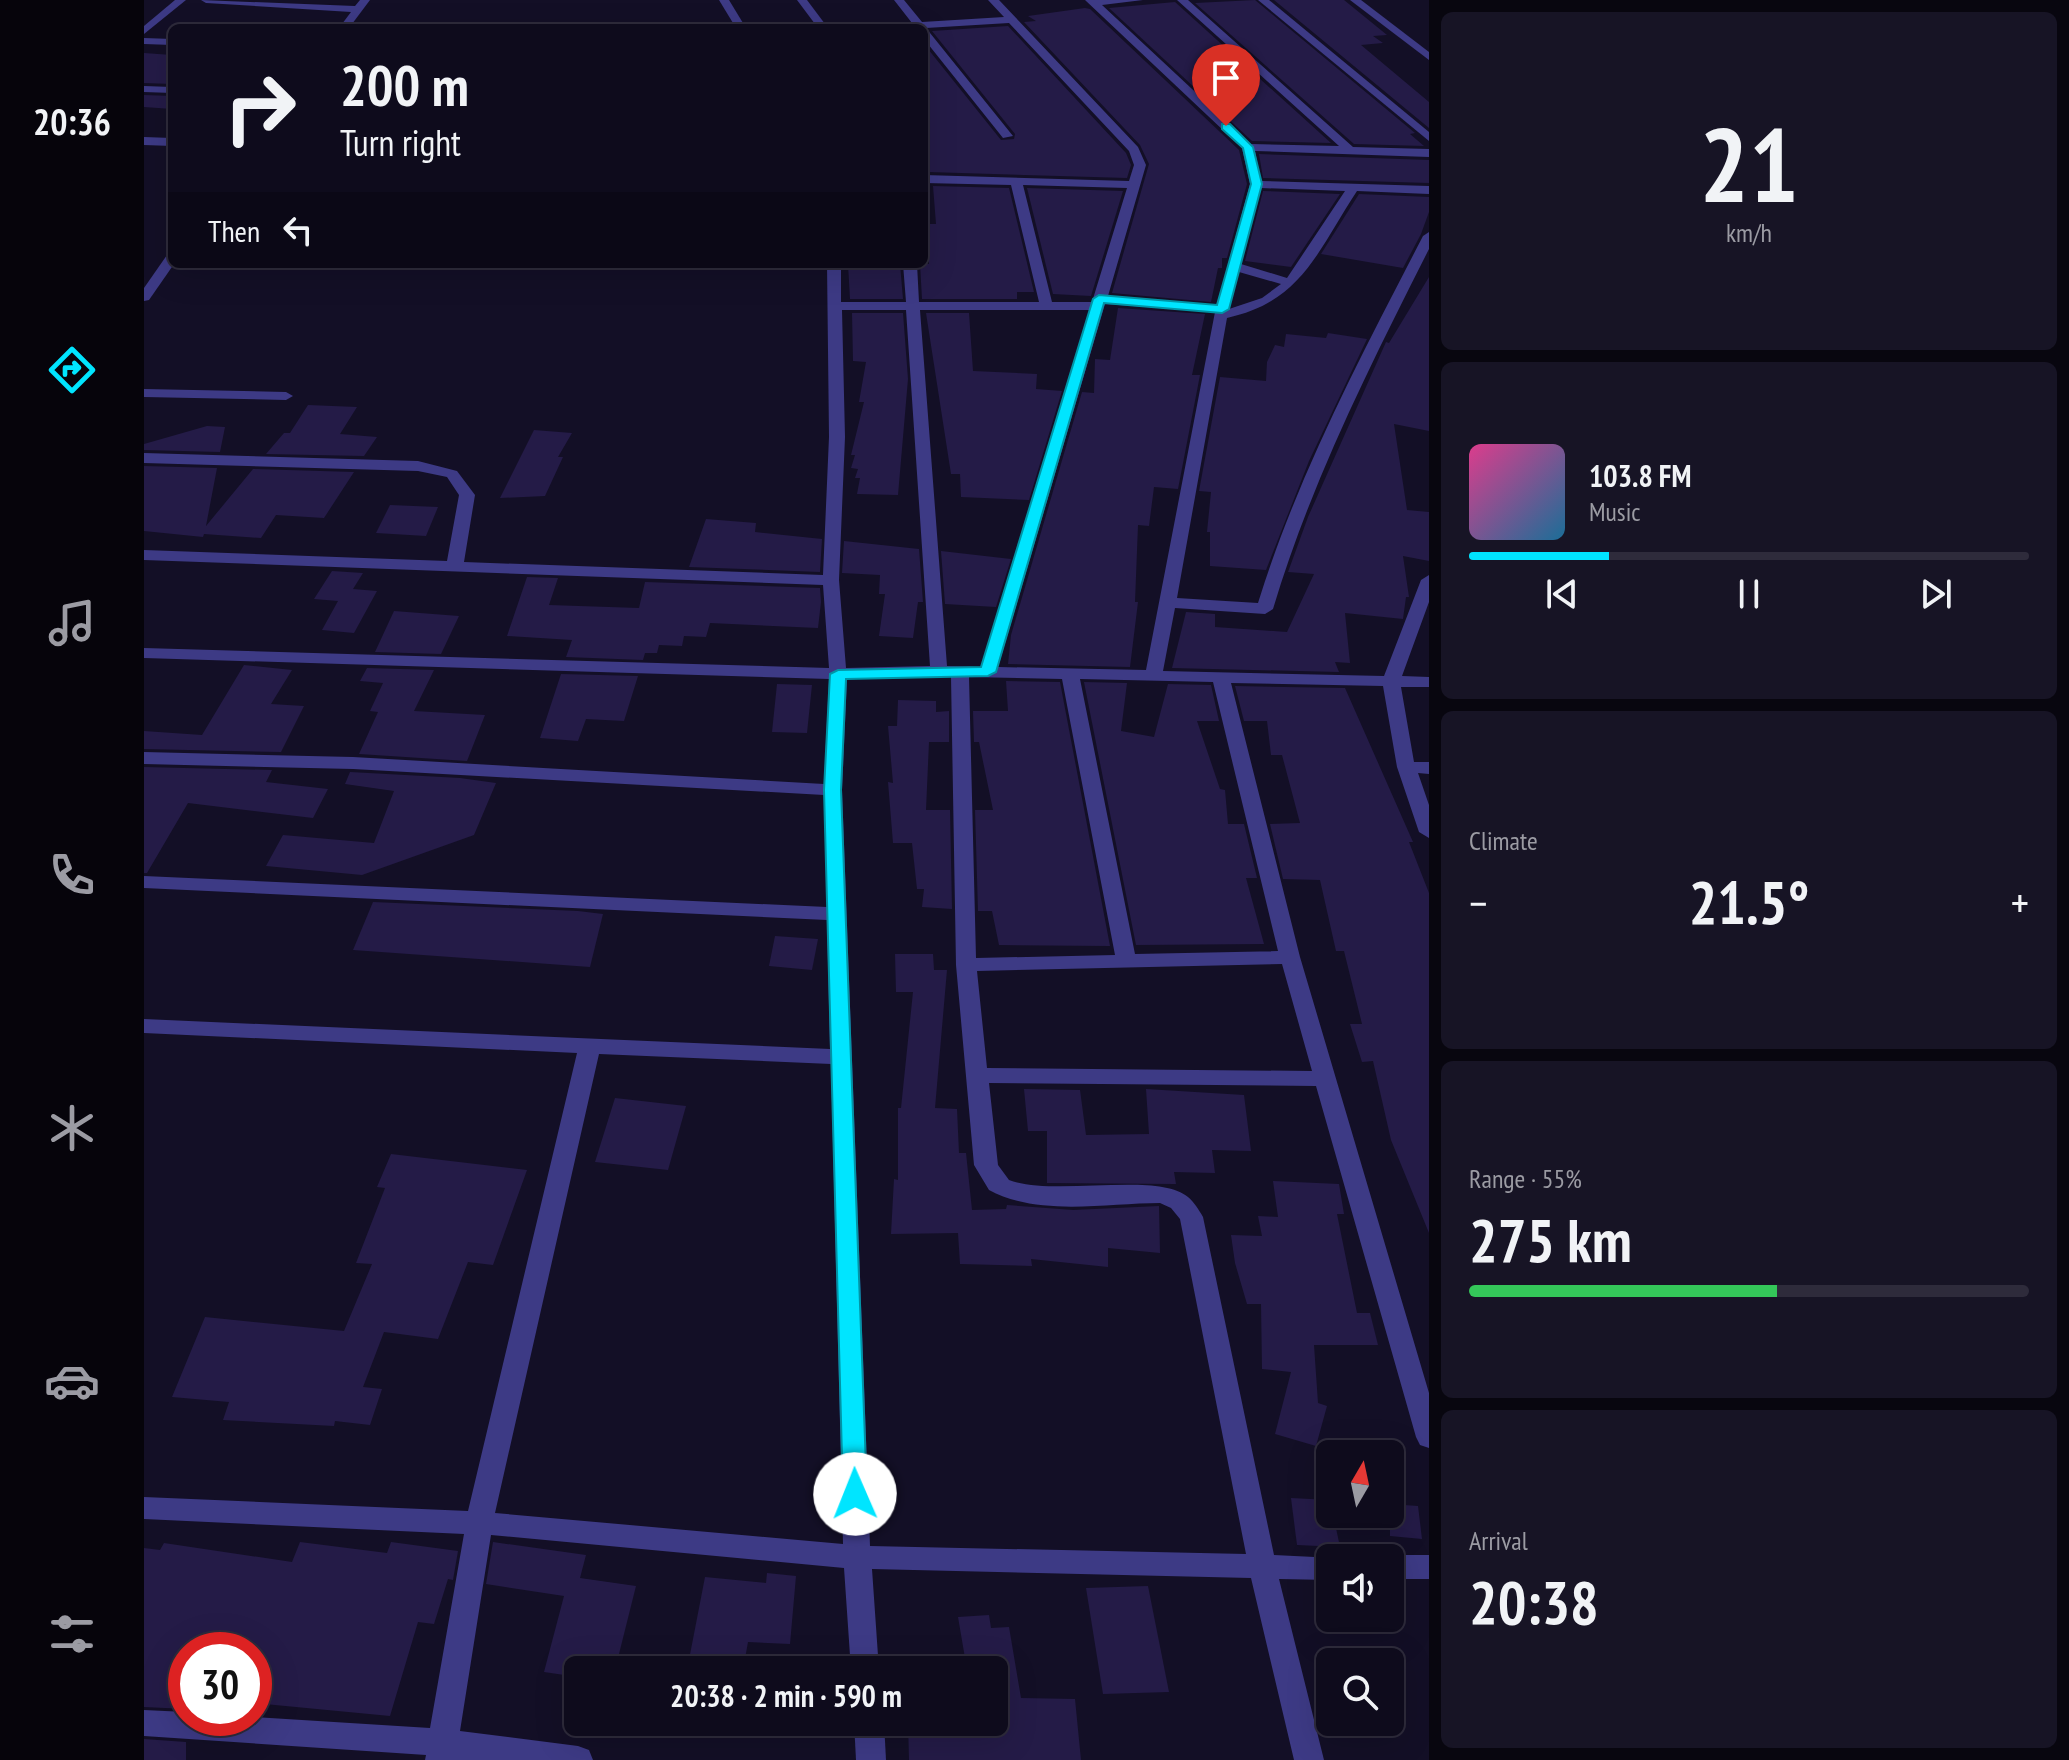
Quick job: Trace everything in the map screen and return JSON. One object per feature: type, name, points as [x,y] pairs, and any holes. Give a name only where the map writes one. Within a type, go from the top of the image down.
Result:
[{"type":"street","points":[[144,31],[181,0]]},
{"type":"street","points":[[206,0],[362,5]]},
{"type":"street","points":[[724,0],[739,24]]},
{"type":"street","points":[[802,0],[820,24]]},
{"type":"street","points":[[899,0],[918,24]]},
{"type":"street","points":[[988,672],[1140,165],[1134,150],[993,0]]},
{"type":"street","points":[[1092,2],[1138,0]]},
{"type":"street","points":[[1182,0],[1349,149]]},
{"type":"street","points":[[1263,0],[1429,138]]},
{"type":"street","points":[[1355,0],[1429,57]]},
{"type":"street","points":[[1092,2],[1248,147],[1256,184],[1222,312],[1154,674]]},
{"type":"street","points":[[348,24],[362,5]]},
{"type":"street","points":[[928,27],[1010,20]]},
{"type":"street","points":[[928,37],[1007,136]]},
{"type":"street","points":[[144,41],[168,42]]},
{"type":"street","points":[[144,89],[168,90]]},
{"type":"street","points":[[144,141],[168,142]]},
{"type":"street","points":[[1248,147],[1429,153]]},
{"type":"street","points":[[928,179],[1135,185]]},
{"type":"street","points":[[1016,181],[1047,308]]},
{"type":"street","points":[[1256,184],[1429,190]]},
{"type":"street","points":[[835,306],[1047,308],[1098,302],[1222,312],[1251,310],[1277,297],[1290,283],[1354,187]]},
{"type":"street","points":[[1168,603],[1265,609],[1288,531],[1346,400],[1429,236]]},
{"type":"street","points":[[144,297],[168,264]]},
{"type":"street","points":[[1234,266],[1290,283]]},
{"type":"street","points":[[834,268],[837,437],[831,580],[838,674],[833,790],[857,1557],[864,1656]]},
{"type":"street","points":[[910,268],[911,307],[950,671],[966,965],[986,1165],[992,1180],[1003,1188],[1031,1194],[1163,1195],[1179,1202],[1191,1217],[1263,1570],[1309,1760]]},
{"type":"street","points":[[144,393],[286,396]]},
{"type":"street","points":[[144,458],[418,466],[452,474],[467,495],[455,565]]},
{"type":"street","points":[[144,555],[831,580]]},
{"type":"street","points":[[1429,580],[1391,681],[1406,767],[1429,832]]},
{"type":"street","points":[[144,653],[838,674],[950,671],[1429,682]]},
{"type":"street","points":[[1070,674],[1126,960]]},
{"type":"street","points":[[1220,676],[1261,827],[1290,957],[1429,1437]]},
{"type":"street","points":[[144,758],[353,763],[833,790]]},
{"type":"street","points":[[1406,767],[1429,768]]},
{"type":"street","points":[[144,882],[839,914]]},
{"type":"street","points":[[966,965],[1290,957]]},
{"type":"street","points":[[144,1026],[843,1057]]},
{"type":"street","points":[[442,1752],[479,1523],[589,1048]]},
{"type":"street","points":[[979,1075],[1327,1079]]},
{"type":"street","points":[[144,1508],[479,1523],[857,1557],[1263,1570],[1316,1568]]},
{"type":"street","points":[[1404,1567],[1429,1567]]},
{"type":"street","points":[[144,1723],[442,1752],[578,1760]]},
{"type":"street","points":[[870,1736],[871,1760]]},
{"type":"building","points":[[1255,0],[1415,133],[1410,134],[1424,146],[1354,144],[1195,3]]},
{"type":"building","points":[[1274,0],[1344,0],[1387,35],[1373,36],[1383,43],[1361,45],[1429,102],[1429,128]]},
{"type":"building","points":[[1175,2],[1331,143],[1252,141],[1109,8]]},
{"type":"building","points":[[1090,9],[1239,150],[1247,184],[1227,258],[1222,258],[1222,268],[1218,268],[1211,302],[1112,293],[1149,164],[1140,145],[1024,22],[1036,21],[1028,16]]},
{"type":"building","points":[[1008,26],[1126,153],[1131,165],[1127,178],[928,172],[928,49],[1001,140],[1014,139],[1015,134],[932,31]]},
{"type":"building","points":[[144,53],[168,55],[168,84],[144,83]]},
{"type":"building","points":[[144,95],[168,96],[168,109],[144,107]]},
{"type":"building","points":[[1259,154],[1429,160],[1429,183],[1263,178]]},
{"type":"building","points":[[933,186],[1009,188],[1034,292],[1017,292],[1017,299],[922,299],[920,268],[928,268],[929,224],[936,224]]},
{"type":"building","points":[[1027,188],[1123,191],[1091,296],[1053,294]]},
{"type":"building","points":[[1263,191],[1340,194],[1291,267],[1245,261]]},
{"type":"building","points":[[1359,194],[1429,197],[1429,212],[1421,234],[1403,268],[1321,254]]},
{"type":"building","points":[[848,268],[900,268],[903,299],[850,299]]},
{"type":"building","points":[[1429,277],[1429,431],[1394,424],[1407,510],[1429,512],[1429,561],[1403,556],[1409,597],[1406,597],[1403,619],[1345,613],[1350,663],[1335,662],[1339,672],[1172,668],[1186,612],[1215,614],[1215,627],[1287,632],[1314,574],[1288,572],[1308,517],[1386,342],[1389,343]]},
{"type":"building","points":[[1118,308],[1205,314],[1192,375],[1200,375],[1178,489],[1154,487],[1149,526],[1138,525],[1135,602],[1138,602],[1130,667],[1008,664],[1011,635],[1082,392],[1094,393],[1095,359],[1110,360]]},
{"type":"building","points":[[852,313],[903,313],[908,379],[898,495],[857,494],[860,478],[855,478],[858,469],[851,468],[855,455],[851,455],[864,402],[859,402],[866,362],[853,361]]},
{"type":"building","points":[[926,313],[969,313],[973,371],[1037,374],[1036,389],[1062,391],[1029,500],[961,497],[960,474],[951,474]]},
{"type":"building","points":[[1328,333],[1367,339],[1309,461],[1266,570],[1210,566],[1210,532],[1207,532],[1211,492],[1199,491],[1220,377],[1266,381],[1267,362],[1275,345],[1284,347],[1286,334],[1326,338]]},
{"type":"building","points":[[308,405],[357,407],[340,434],[377,437],[364,456],[266,454],[284,433],[290,433]]},
{"type":"building","points":[[207,426],[225,427],[220,452],[144,450],[144,444]]},
{"type":"building","points":[[534,430],[572,433],[558,457],[563,457],[545,496],[500,498]]},
{"type":"building","points":[[144,466],[217,468],[206,526],[253,469],[354,472],[324,518],[276,515],[261,538],[204,534],[203,537],[144,531]]},
{"type":"building","points":[[390,505],[438,507],[426,536],[376,533]]},
{"type":"building","points":[[706,519],[756,523],[755,532],[822,539],[820,572],[689,567]]},
{"type":"building","points":[[844,541],[919,549],[923,602],[918,602],[913,638],[879,636],[885,594],[879,594],[880,575],[842,573]]},
{"type":"building","points":[[941,551],[1011,559],[996,607],[945,604]]},
{"type":"building","points":[[332,571],[363,573],[353,589],[377,591],[354,633],[322,630],[338,601],[314,599]]},
{"type":"building","points":[[527,577],[558,578],[549,605],[639,608],[645,582],[820,588],[818,628],[710,623],[706,637],[684,636],[682,646],[659,645],[657,653],[645,653],[643,660],[566,657],[572,640],[507,636]]},
{"type":"building","points":[[394,611],[459,616],[441,654],[375,652]]},
{"type":"building","points":[[244,665],[292,670],[271,704],[304,706],[281,752],[144,749],[144,731],[202,735]]},
{"type":"building","points":[[367,668],[434,670],[414,711],[485,715],[467,761],[359,754],[378,712],[370,711],[383,683],[360,681]]},
{"type":"building","points":[[561,674],[638,676],[624,721],[586,719],[578,741],[540,738]]},
{"type":"building","points":[[1006,681],[1060,682],[1110,946],[999,945],[992,911],[978,911],[975,810],[993,810],[979,742],[974,742],[973,711],[1008,711]]},
{"type":"building","points":[[1084,682],[1127,683],[1121,731],[1154,737],[1168,684],[1211,685],[1219,721],[1197,721],[1220,789],[1225,790],[1228,824],[1244,824],[1257,878],[1246,878],[1264,944],[1136,945]]},
{"type":"building","points":[[777,684],[812,685],[807,733],[772,732]]},
{"type":"building","points":[[1235,686],[1345,688],[1413,842],[1409,842],[1429,893],[1429,1233],[1391,1140],[1373,1061],[1362,1062],[1350,1024],[1362,1024],[1344,951],[1336,951],[1320,880],[1283,879],[1270,824],[1300,823],[1282,755],[1271,755],[1267,721],[1244,721]]},
{"type":"building","points":[[898,700],[936,701],[936,712],[949,711],[949,742],[929,742],[926,810],[950,810],[952,909],[922,907],[924,889],[917,889],[912,843],[893,843],[888,782],[893,783],[888,726],[897,726]]},
{"type":"building","points":[[144,767],[272,770],[266,782],[328,789],[313,818],[188,803],[147,873],[144,873]]},
{"type":"building","points":[[350,772],[496,783],[474,835],[362,875],[266,866],[283,835],[374,843],[394,791],[345,784]]},
{"type":"building","points":[[373,902],[603,914],[590,967],[353,950]]},
{"type":"building","points":[[775,936],[818,939],[812,970],[769,966]]},
{"type":"building","points":[[895,954],[933,954],[934,970],[947,970],[935,1108],[957,1109],[959,1153],[966,1153],[972,1210],[1006,1209],[1007,1205],[1073,1210],[1159,1206],[1160,1253],[1108,1248],[1108,1267],[1031,1259],[1032,1266],[960,1264],[958,1233],[891,1234],[894,1179],[898,1180],[898,1108],[901,1108],[913,992],[896,992]]},
{"type":"building","points":[[1024,1089],[1080,1090],[1086,1135],[1149,1134],[1146,1089],[1244,1095],[1251,1151],[1212,1150],[1215,1173],[1174,1172],[1176,1184],[1047,1183],[1047,1131],[1028,1131]]},
{"type":"building","points":[[615,1098],[686,1106],[668,1170],[595,1162]]},
{"type":"building","points":[[391,1154],[527,1170],[493,1265],[468,1262],[438,1339],[384,1332],[363,1387],[382,1389],[370,1425],[335,1421],[334,1426],[223,1420],[229,1402],[172,1397],[205,1317],[344,1331],[372,1264],[356,1263],[385,1188],[377,1187]]},
{"type":"building","points":[[1273,1181],[1339,1184],[1344,1214],[1337,1214],[1357,1313],[1370,1313],[1378,1345],[1314,1345],[1318,1403],[1327,1406],[1316,1446],[1275,1434],[1291,1372],[1262,1369],[1261,1304],[1247,1304],[1235,1263],[1231,1235],[1262,1236],[1258,1216],[1278,1217]]},
{"type":"building","points":[[1291,1498],[1316,1499],[1316,1528],[1336,1528],[1339,1544],[1297,1545]]},
{"type":"building","points":[[1404,1505],[1418,1506],[1422,1539],[1390,1536],[1390,1528],[1404,1528]]},
{"type":"building","points":[[300,1542],[387,1553],[391,1542],[458,1551],[453,1580],[448,1579],[434,1624],[418,1622],[390,1716],[272,1705],[272,1632],[168,1632],[168,1708],[144,1707],[144,1548],[160,1550],[164,1543],[292,1562]]},
{"type":"building","points":[[493,1542],[586,1555],[580,1578],[636,1586],[618,1656],[564,1656],[564,1675],[544,1672],[564,1596],[486,1584]]},
{"type":"building","points":[[767,1573],[796,1576],[790,1644],[748,1642],[746,1656],[690,1656],[705,1577],[766,1583]]},
{"type":"building","points":[[1148,1586],[1169,1692],[1103,1694],[1086,1588]]},
{"type":"building","points":[[989,1615],[991,1628],[1009,1627],[1021,1698],[1075,1699],[1081,1760],[909,1760],[908,1736],[1008,1736],[1008,1656],[965,1656],[958,1617]]},
{"type":"building","points":[[144,1739],[186,1742],[186,1760],[144,1760]]},
{"type":"route","points":[[855,1494],[833,790],[838,674],[988,672],[1099,299],[1222,309],[1256,184],[1255,165],[1248,147],[1226,126]]}]
